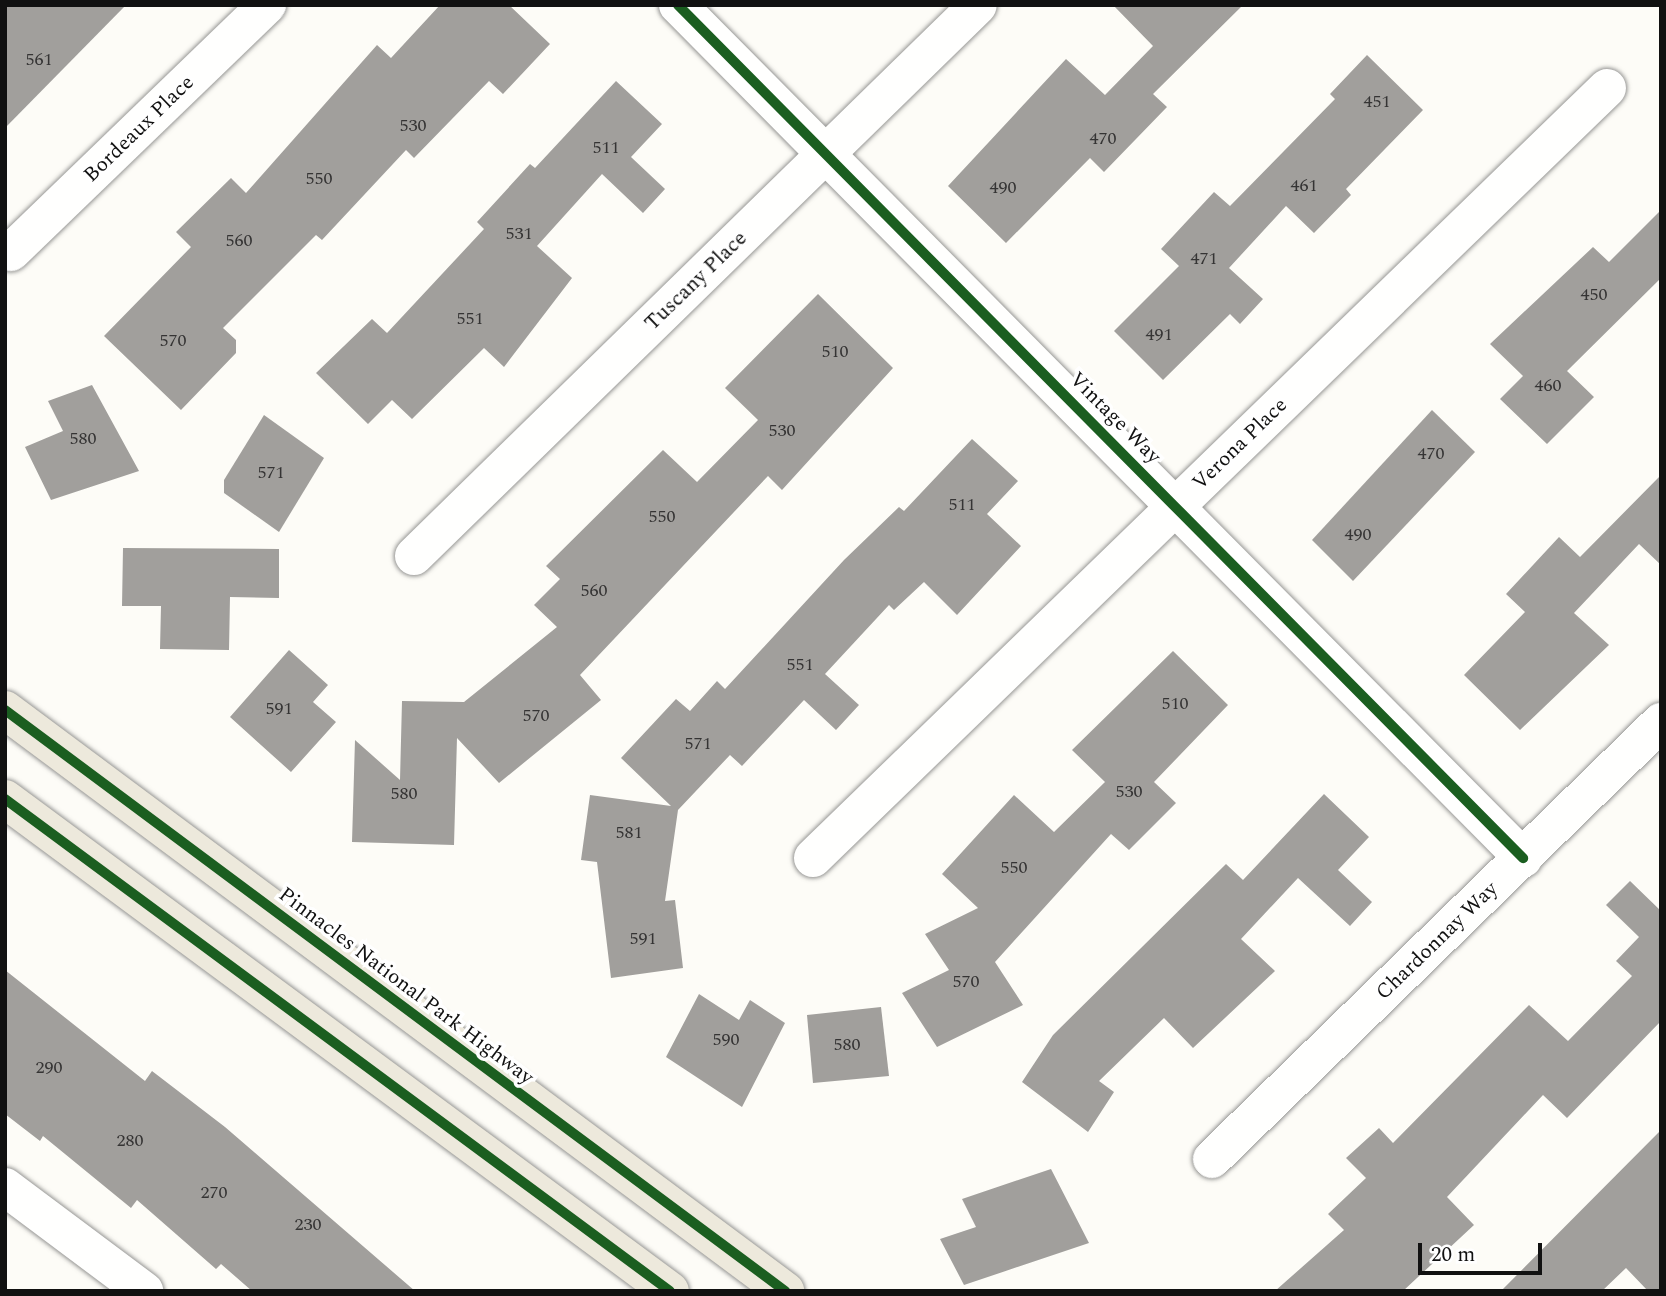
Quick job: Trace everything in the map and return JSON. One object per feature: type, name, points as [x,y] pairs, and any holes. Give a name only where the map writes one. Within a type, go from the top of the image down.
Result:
[{"type":"main road","name":"Pinnacles National Park Highway","points":[[5,710],[785,1291]]},
{"type":"main road","points":[[5,799],[670,1291]]},
{"type":"street","name":"Bordeaux Place","points":[[11,252],[267,5]]},
{"type":"street","name":"Vintage Way","points":[[678,5],[1523,858]]},
{"type":"street","name":"Tuscany Place","points":[[414,556],[978,5]]},
{"type":"street","name":"Verona Place","points":[[813,858],[1607,88]]},
{"type":"street","name":"Chardonnay Way","points":[[1212,1160],[1661,722]]},
{"type":"street","points":[[5,1187],[144,1291]]},
{"type":"building","points":[[5,5],[126,5],[5,128]]},
{"type":"building","points":[[440,5],[509,5],[550,44],[503,94],[489,81],[414,158],[406,150],[322,240],[316,235],[223,328],[236,340],[236,353],[181,410],[104,336],[191,247],[176,232],[231,178],[246,193],[377,45],[391,58]]},
{"type":"building","points":[[1113,5],[1243,5],[1153,94],[1167,107],[1104,172],[1090,158],[1006,243],[948,186],[1066,59],[1105,95],[1153,46]]},
{"type":"building","points":[[1367,55],[1423,110],[1346,189],[1351,195],[1314,233],[1286,206],[1229,268],[1263,299],[1240,324],[1230,314],[1163,380],[1114,331],[1179,266],[1161,249],[1214,192],[1230,206],[1335,99],[1330,94]]},
{"type":"building","points":[[616,81],[662,124],[631,157],[665,189],[643,213],[602,174],[537,246],[572,278],[504,367],[484,348],[412,419],[392,400],[368,424],[316,373],[372,319],[387,333],[484,229],[477,222],[530,164],[535,168]]},
{"type":"building","points":[[1661,210],[1661,278],[1567,371],[1594,397],[1547,444],[1500,399],[1523,376],[1490,344],[1593,247],[1609,262]]},
{"type":"building","points":[[818,294],[893,368],[782,490],[768,476],[580,675],[601,700],[499,783],[457,738],[454,845],[352,842],[355,740],[400,780],[402,701],[464,702],[557,627],[534,605],[560,579],[546,566],[663,450],[697,482],[758,420],[725,388]]},
{"type":"building","points":[[92,385],[139,471],[51,500],[25,447],[63,431],[48,401]]},
{"type":"building","points":[[1432,410],[1475,452],[1353,581],[1312,540]]},
{"type":"building","points":[[264,415],[324,458],[279,532],[224,493],[224,480]]},
{"type":"building","points":[[972,439],[1018,481],[987,514],[1021,546],[957,615],[924,582],[894,610],[889,605],[825,674],[859,705],[836,730],[804,700],[742,766],[730,755],[678,810],[665,901],[675,900],[683,968],[611,978],[597,862],[581,860],[590,795],[671,806],[621,758],[676,699],[690,711],[717,681],[725,689],[844,560],[899,507],[904,511]]},
{"type":"building","points":[[1661,475],[1661,565],[1639,544],[1574,613],[1609,645],[1520,730],[1464,675],[1525,612],[1506,594],[1559,537],[1580,557]]},
{"type":"building","points":[[123,548],[279,549],[279,598],[230,597],[229,650],[160,649],[161,606],[122,606]]},
{"type":"building","points":[[289,650],[328,685],[313,702],[336,722],[291,772],[230,717]]},
{"type":"building","points":[[1173,651],[1228,705],[1154,782],[1176,803],[1129,850],[1111,834],[995,962],[1023,1005],[937,1047],[902,993],[949,970],[925,934],[978,908],[942,874],[1014,795],[1054,832],[1105,782],[1072,750]]},
{"type":"building","points":[[1324,794],[1369,837],[1338,870],[1372,902],[1350,926],[1298,878],[1241,939],[1275,971],[1193,1048],[1164,1018],[1099,1081],[1114,1092],[1088,1132],[1022,1082],[1053,1035],[1226,864],[1243,880]]},
{"type":"building","points":[[1630,881],[1661,911],[1661,1021],[1567,1118],[1543,1095],[1447,1197],[1474,1225],[1403,1291],[1275,1291],[1344,1230],[1328,1214],[1366,1178],[1346,1158],[1379,1128],[1393,1143],[1529,1005],[1568,1041],[1632,976],[1616,961],[1639,937],[1606,905]]},
{"type":"building","points":[[5,970],[145,1081],[152,1071],[225,1127],[415,1291],[252,1291],[221,1264],[216,1269],[137,1200],[131,1208],[43,1136],[40,1141],[5,1114]]},
{"type":"building","points":[[699,994],[739,1020],[750,1000],[785,1023],[742,1107],[666,1057]]},
{"type":"building","points":[[881,1007],[889,1076],[813,1083],[807,1015]]},
{"type":"building","points":[[1661,1130],[1661,1291],[1648,1291],[1626,1268],[1602,1291],[1501,1291]]},
{"type":"building","points":[[1051,1169],[1089,1243],[964,1285],[940,1239],[976,1227],[962,1199]]},
{"type":"cycle path","points":[[678,5],[1523,858]]},
{"type":"cycle path","points":[[5,710],[785,1291]]},
{"type":"cycle path","points":[[5,799],[670,1291]]}]
